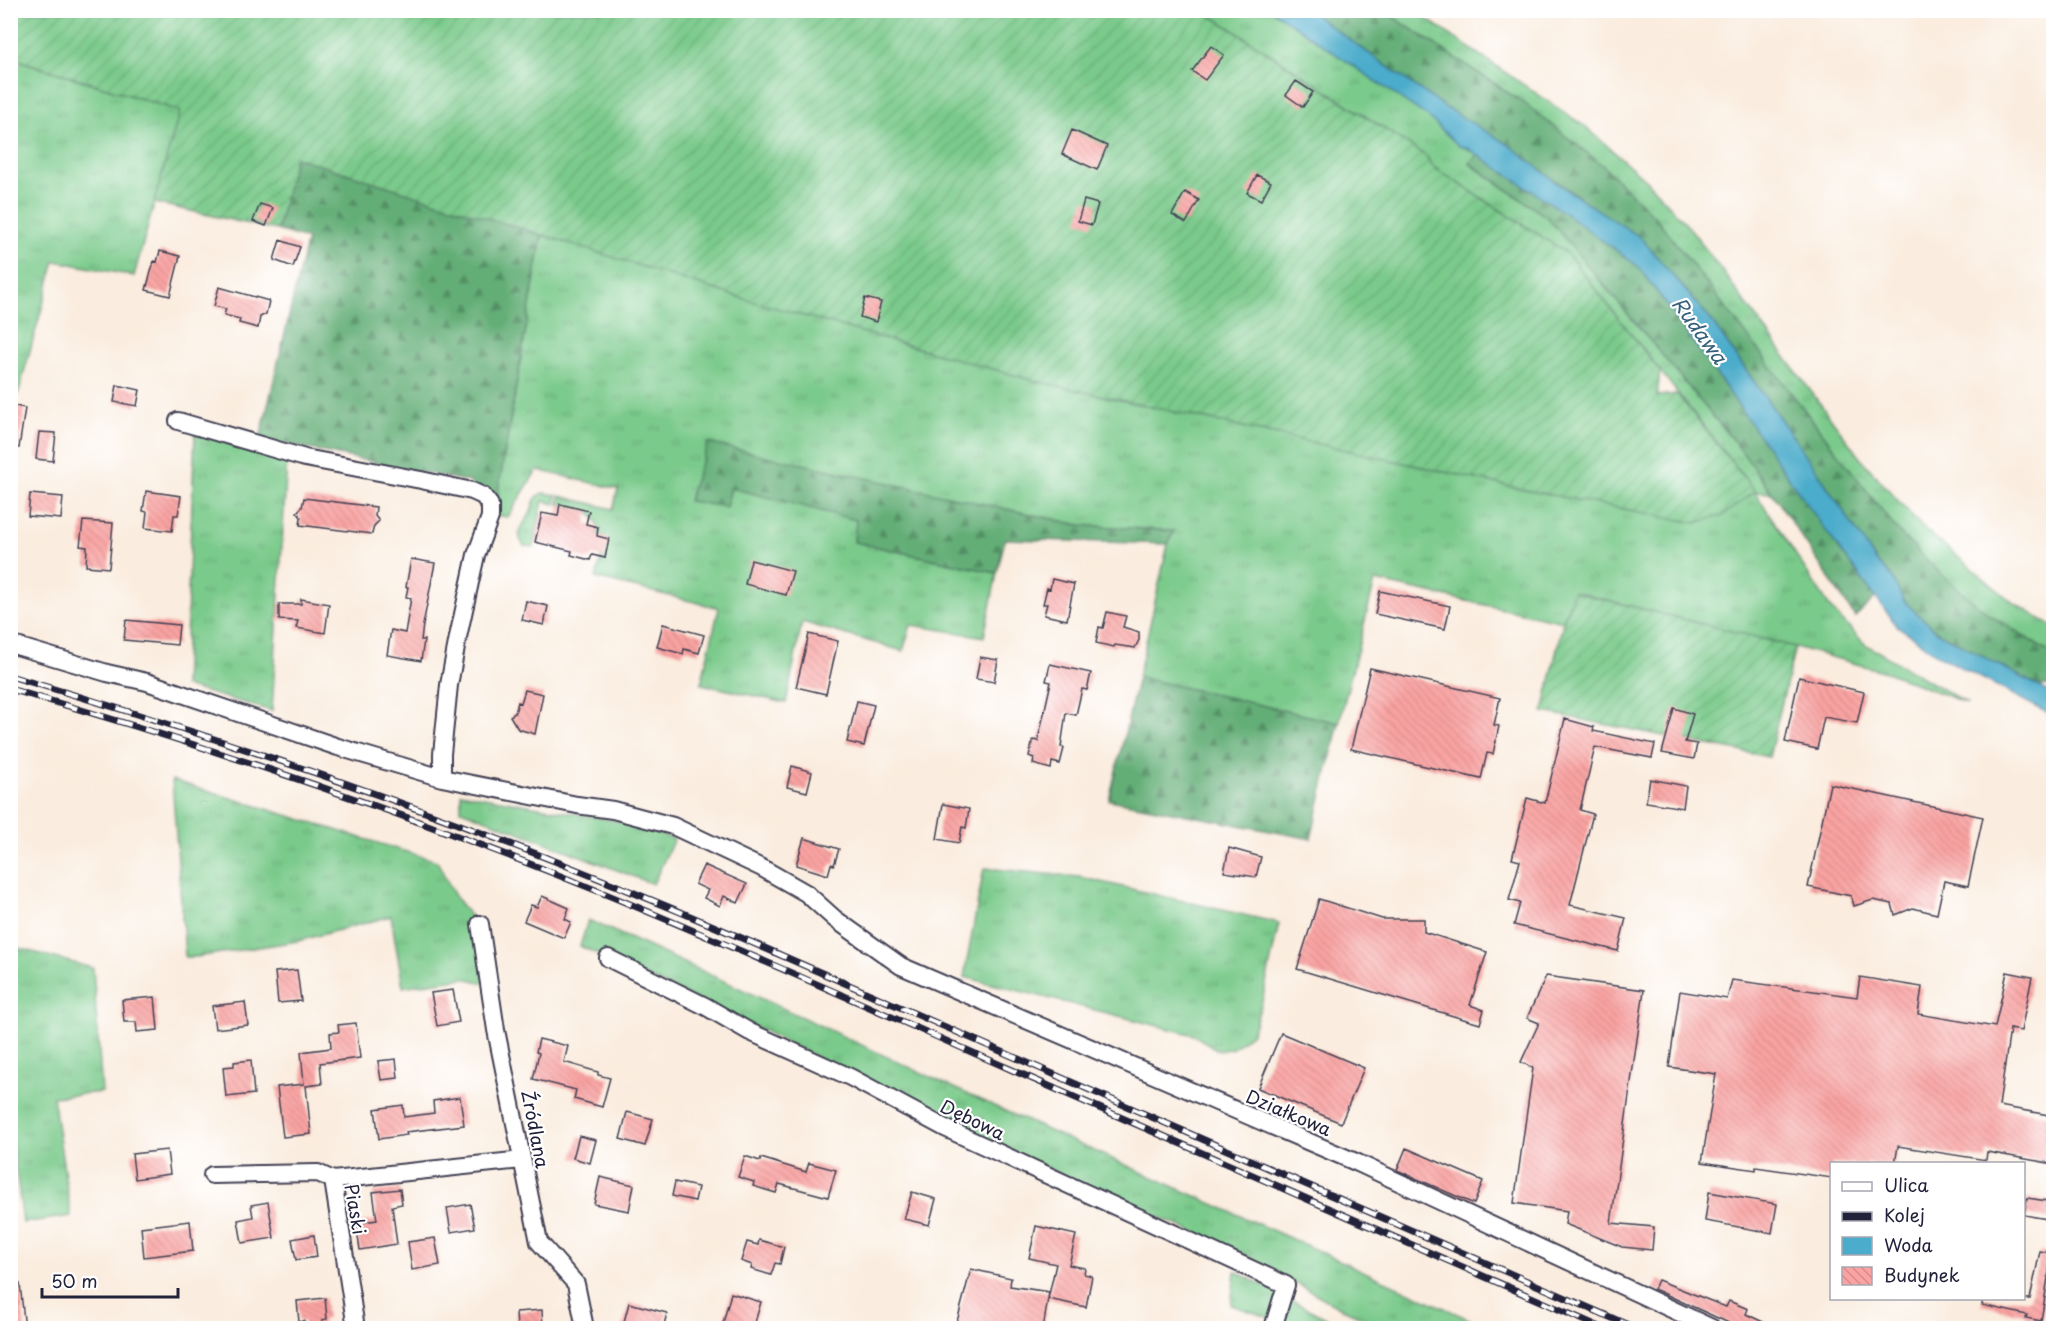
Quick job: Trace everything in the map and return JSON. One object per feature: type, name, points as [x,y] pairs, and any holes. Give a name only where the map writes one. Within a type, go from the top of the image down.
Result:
[{"type":"street","points":[[178,421],[305,458],[472,491],[483,496],[490,505],[490,517],[476,555],[449,685],[442,777]]},
{"type":"street","name":"Działkowa","points":[[10,644],[147,682],[338,747],[442,777],[577,805],[613,810],[673,826],[762,868],[806,893],[853,932],[901,966],[1358,1162],[1712,1329]]},
{"type":"street","name":"Źródlana","points":[[480,924],[496,1030],[539,1242],[576,1284],[585,1329]]},
{"type":"street","name":"Dębowa","points":[[608,958],[705,1006],[750,1032],[850,1077],[945,1128],[1286,1285],[1273,1329]]},
{"type":"street","points":[[333,1180],[522,1160]]},
{"type":"street","name":"Piaski","points":[[212,1175],[318,1173],[333,1180],[356,1329]]},
{"type":"green space","points":[[10,11],[1204,11],[1426,156],[1433,167],[1567,253],[1660,371],[1657,396],[1677,394],[1755,491],[1723,515],[1696,523],[1526,490],[1035,381],[751,301],[295,157],[277,230],[154,203],[180,111],[11,56]]},
{"type":"green space","points":[[1204,11],[1273,11],[1428,117],[1457,143],[1477,154],[1470,164],[1548,218],[1737,445],[1772,493],[1755,492],[1831,609],[1865,644],[1968,704],[1889,673],[1574,592],[1563,622],[1375,581],[1339,723],[1138,677],[1168,544],[1174,531],[1080,525],[708,444],[689,501],[726,507],[731,487],[857,520],[854,542],[997,573],[984,637],[911,625],[903,651],[802,622],[786,703],[701,684],[719,608],[596,578],[606,538],[596,536],[599,531],[597,522],[589,511],[558,504],[560,496],[613,509],[618,489],[537,470],[508,517],[494,515],[542,235],[1035,381],[1755,491],[1567,253],[1433,167],[1426,156]]},
{"type":"green space","points":[[1309,11],[1384,11],[1524,103],[1602,165],[1657,219],[1900,534],[1942,575],[1988,614],[2053,655],[2053,686],[2038,686],[1937,632],[1903,600],[1892,577],[1876,561],[1817,471],[1710,319],[1679,282],[1577,195],[1446,108]]},
{"type":"green space","points":[[1384,11],[1415,11],[1586,127],[1647,181],[1693,232],[1861,459],[1921,526],[2010,600],[2053,627],[2053,655],[1988,614],[1942,575],[1900,534],[1657,219],[1602,165],[1524,103]]},
{"type":"green space","points":[[24,62],[180,111],[134,276],[55,261],[18,394],[11,392],[10,65]]},
{"type":"green space","points":[[1477,154],[1565,213],[1639,267],[1875,598],[1855,617],[1777,500],[1737,445],[1548,218],[1470,163]]},
{"type":"green space","points":[[295,157],[542,235],[494,515],[470,482],[260,439],[307,239],[277,230]]},
{"type":"green space","points":[[195,434],[287,460],[272,711],[184,686]]},
{"type":"green space","points":[[708,443],[1079,525],[1174,531],[1168,544],[1005,539],[997,573],[854,542],[856,520],[731,488],[726,507],[688,501]]},
{"type":"green space","points":[[543,493],[557,495],[555,504],[543,501],[533,547],[524,546],[519,535],[520,528],[530,514],[535,499]]},
{"type":"green space","points":[[1574,592],[1795,647],[1769,757],[1543,712],[1563,622]]},
{"type":"green space","points":[[1138,677],[1339,723],[1311,839],[1109,800]]},
{"type":"green space","points":[[172,780],[437,861],[456,898],[476,923],[484,983],[464,978],[403,987],[391,916],[298,941],[185,957]]},
{"type":"green space","points":[[461,793],[623,822],[674,839],[653,884],[461,810]]},
{"type":"green space","points":[[984,868],[1080,877],[1279,923],[1262,1002],[1252,1033],[1233,1048],[1219,1051],[1194,1035],[964,977]]},
{"type":"green space","points":[[588,920],[985,1102],[1488,1328],[1386,1328],[1347,1311],[1241,1253],[1008,1151],[745,1022],[580,946]]},
{"type":"green space","points":[[11,946],[93,968],[102,1092],[53,1097],[71,1216],[23,1223],[10,1127]]},
{"type":"green space","points":[[1235,1271],[1345,1328],[1300,1328],[1231,1305]]},
{"type":"water","name":"Rudawa","points":[[1273,11],[1309,11],[1446,108],[1511,146],[1558,184],[1640,237],[1710,319],[1817,471],[1876,561],[1892,577],[1903,600],[1937,632],[2053,694],[2053,716],[1938,655],[1896,625],[1823,527],[1639,267],[1565,213],[1469,149],[1459,146],[1428,117]]},
{"type":"building","points":[[1211,46],[1224,55],[1205,80],[1192,71]]},
{"type":"building","points":[[1296,81],[1313,92],[1303,107],[1286,95]]},
{"type":"building","points":[[1072,130],[1107,146],[1097,170],[1062,154]]},
{"type":"building","points":[[1257,175],[1271,182],[1261,200],[1247,193]]},
{"type":"building","points":[[1185,192],[1199,200],[1186,223],[1172,215]]},
{"type":"building","points":[[1084,200],[1098,204],[1092,225],[1078,221]]},
{"type":"building","points":[[260,204],[273,208],[266,226],[253,221]]},
{"type":"building","points":[[280,240],[300,247],[293,267],[274,260]]},
{"type":"building","points":[[160,251],[180,256],[170,296],[146,290],[154,261],[157,262]]},
{"type":"building","points":[[219,287],[269,301],[266,314],[260,317],[258,328],[239,323],[240,319],[224,315],[226,309],[214,306]]},
{"type":"building","points":[[865,298],[881,302],[876,322],[860,317]]},
{"type":"building","points":[[117,385],[140,390],[137,406],[114,402]]},
{"type":"building","points":[[10,405],[25,408],[19,448],[10,448]]},
{"type":"building","points":[[39,432],[56,433],[53,461],[36,459]]},
{"type":"building","points":[[146,491],[181,496],[178,515],[174,515],[172,531],[145,528],[147,512],[143,511]]},
{"type":"building","points":[[30,494],[63,497],[61,519],[28,516]]},
{"type":"building","points":[[304,498],[376,507],[375,516],[379,521],[374,526],[372,534],[300,525],[301,517],[297,512],[302,507]]},
{"type":"building","points":[[560,504],[589,511],[586,524],[598,527],[597,536],[609,539],[605,558],[592,555],[590,560],[571,555],[572,551],[535,542],[542,513],[558,516]]},
{"type":"building","points":[[83,521],[113,523],[109,568],[86,566],[87,547],[80,546]]},
{"type":"building","points":[[411,559],[435,563],[423,625],[421,640],[424,640],[421,661],[387,655],[391,630],[405,633],[411,598],[406,597],[408,587],[406,587]]},
{"type":"building","points":[[751,560],[793,571],[786,595],[745,584]]},
{"type":"building","points":[[1052,579],[1074,584],[1067,620],[1044,615],[1047,604],[1043,604]]},
{"type":"building","points":[[1380,591],[1450,606],[1445,629],[1375,614]]},
{"type":"building","points":[[301,599],[329,604],[325,633],[296,628],[298,621],[279,620],[279,604],[301,604]]},
{"type":"building","points":[[526,601],[548,606],[544,625],[522,620]]},
{"type":"building","points":[[1107,612],[1126,616],[1123,627],[1139,632],[1139,640],[1135,648],[1096,643],[1099,627],[1103,628]]},
{"type":"building","points":[[126,620],[179,625],[177,645],[124,640]]},
{"type":"building","points":[[663,624],[704,635],[699,653],[684,649],[683,654],[657,647]]},
{"type":"building","points":[[809,634],[838,641],[826,694],[796,687]]},
{"type":"building","points":[[980,657],[998,660],[994,682],[976,679]]},
{"type":"building","points":[[1050,664],[1091,673],[1087,690],[1082,689],[1076,715],[1066,713],[1061,747],[1064,748],[1060,764],[1052,762],[1051,769],[1033,764],[1034,758],[1029,756],[1033,740],[1038,741],[1051,682],[1046,681]]},
{"type":"building","points":[[1370,668],[1500,698],[1494,725],[1499,726],[1493,754],[1487,753],[1481,779],[1351,749]]},
{"type":"building","points":[[1799,677],[1864,692],[1857,723],[1824,717],[1817,749],[1785,742]]},
{"type":"building","points":[[525,690],[543,694],[535,734],[518,729],[510,716],[515,713],[518,702],[521,703]]},
{"type":"building","points":[[857,701],[874,705],[864,746],[847,742]]},
{"type":"building","points":[[1674,708],[1693,714],[1685,742],[1697,744],[1694,759],[1662,753]]},
{"type":"building","points":[[1565,719],[1594,727],[1593,731],[1655,744],[1652,758],[1595,747],[1580,810],[1593,814],[1570,905],[1626,918],[1618,951],[1514,925],[1520,903],[1509,900],[1520,861],[1512,859],[1527,798],[1545,803]]},
{"type":"building","points":[[792,766],[812,772],[807,792],[787,787]]},
{"type":"building","points":[[1650,779],[1686,786],[1683,808],[1646,802]]},
{"type":"building","points":[[1830,784],[1983,817],[1968,886],[1944,881],[1937,914],[1913,908],[1895,915],[1892,904],[1873,900],[1854,906],[1851,896],[1808,887]]},
{"type":"building","points":[[943,804],[969,809],[966,828],[962,827],[959,843],[937,839]]},
{"type":"building","points":[[804,838],[839,849],[828,875],[796,865]]},
{"type":"building","points":[[1229,848],[1261,857],[1256,877],[1224,872]]},
{"type":"building","points":[[704,865],[747,884],[738,903],[724,896],[720,906],[704,898],[708,890],[695,884]]},
{"type":"building","points":[[542,896],[569,908],[565,919],[571,922],[564,938],[524,921],[531,905],[537,907]]},
{"type":"building","points":[[1319,899],[1382,919],[1424,919],[1424,932],[1487,952],[1470,1005],[1484,1010],[1480,1024],[1297,969]]},
{"type":"building","points":[[297,970],[301,1001],[278,1003],[275,972]]},
{"type":"building","points":[[2007,972],[2032,977],[2021,1031],[2010,1029],[1999,1106],[2054,1116],[2054,1164],[1987,1152],[1986,1160],[1898,1146],[1895,1162],[1830,1162],[1830,1178],[1702,1162],[1716,1074],[1669,1067],[1680,991],[1727,999],[1732,980],[1857,997],[1860,977],[1922,987],[1918,1014],[1995,1027]]},
{"type":"building","points":[[1546,976],[1644,990],[1611,1223],[1654,1227],[1652,1250],[1622,1247],[1565,1224],[1567,1211],[1514,1203],[1533,1068],[1521,1062],[1539,1023],[1527,1018]]},
{"type":"building","points":[[453,990],[459,1022],[437,1026],[431,993]]},
{"type":"building","points":[[155,997],[158,1030],[137,1032],[136,1022],[124,1022],[122,1000]]},
{"type":"building","points":[[245,1002],[248,1025],[215,1029],[212,1006]]},
{"type":"building","points":[[356,1023],[360,1058],[320,1063],[322,1084],[306,1086],[311,1134],[283,1137],[277,1087],[304,1084],[301,1052],[331,1048],[330,1033],[339,1032],[338,1025]]},
{"type":"building","points":[[1281,1033],[1364,1068],[1341,1123],[1258,1088]]},
{"type":"building","points":[[539,1039],[568,1046],[564,1062],[610,1078],[602,1107],[574,1099],[576,1090],[533,1079],[539,1053],[536,1052]]},
{"type":"building","points":[[396,1059],[398,1078],[381,1080],[378,1061]]},
{"type":"building","points":[[251,1060],[254,1094],[226,1097],[223,1067],[234,1066],[234,1062]]},
{"type":"building","points":[[460,1097],[464,1125],[406,1132],[407,1135],[379,1139],[375,1109],[403,1105],[404,1117],[434,1113],[433,1101]]},
{"type":"building","points":[[627,1112],[653,1119],[645,1146],[620,1139]]},
{"type":"building","points":[[579,1136],[596,1140],[590,1163],[573,1158]]},
{"type":"building","points":[[1406,1148],[1483,1181],[1474,1204],[1397,1170]]},
{"type":"building","points":[[167,1150],[170,1174],[135,1179],[132,1154]]},
{"type":"building","points":[[745,1156],[760,1161],[761,1158],[806,1172],[809,1163],[836,1170],[828,1197],[779,1184],[776,1193],[753,1186],[754,1182],[738,1177]]},
{"type":"building","points":[[600,1177],[634,1185],[629,1211],[594,1204]]},
{"type":"building","points":[[675,1182],[698,1187],[695,1201],[672,1196]]},
{"type":"building","points":[[400,1189],[402,1204],[392,1206],[397,1244],[360,1250],[356,1223],[377,1220],[373,1192]]},
{"type":"building","points":[[912,1192],[936,1199],[929,1225],[904,1219]]},
{"type":"building","points":[[1709,1192],[1777,1204],[1772,1233],[1705,1221]]},
{"type":"building","points":[[2027,1198],[2054,1202],[2054,1220],[2025,1215]]},
{"type":"building","points":[[268,1202],[274,1238],[242,1243],[238,1220],[253,1217],[251,1205]]},
{"type":"building","points":[[470,1204],[475,1228],[451,1232],[447,1208]]},
{"type":"building","points":[[190,1221],[193,1251],[144,1257],[141,1227]]},
{"type":"building","points":[[1036,1226],[1076,1235],[1069,1265],[1085,1268],[1084,1274],[1092,1276],[1086,1307],[1048,1299],[1056,1264],[1029,1258]]},
{"type":"building","points":[[314,1235],[317,1257],[296,1260],[292,1239]]},
{"type":"building","points":[[435,1238],[440,1265],[412,1270],[408,1242]]},
{"type":"building","points":[[759,1240],[784,1247],[780,1264],[775,1263],[771,1275],[751,1269],[752,1265],[741,1261],[747,1242],[758,1245]]},
{"type":"building","points":[[2040,1251],[2052,1253],[2041,1321],[2026,1318],[2027,1315],[1982,1305],[1982,1300],[2030,1299]]},
{"type":"building","points":[[971,1269],[1011,1278],[1010,1286],[1049,1292],[1043,1329],[955,1329]]},
{"type":"building","points":[[1658,1280],[1726,1307],[1729,1301],[1748,1309],[1746,1314],[1778,1329],[1742,1329],[1654,1289]]},
{"type":"building","points":[[20,1284],[25,1329],[10,1329],[10,1285]]},
{"type":"building","points":[[731,1293],[761,1302],[753,1329],[741,1329],[723,1323]]},
{"type":"building","points":[[325,1298],[327,1319],[322,1320],[323,1329],[304,1329],[304,1321],[299,1322],[297,1301]]},
{"type":"building","points":[[629,1303],[667,1313],[663,1329],[622,1329]]},
{"type":"building","points":[[542,1310],[543,1329],[517,1329],[516,1312]]},
{"type":"railway","points":[[10,676],[287,763],[468,828],[648,898],[1635,1328]]},
{"type":"railway","points":[[10,689],[233,757],[526,862],[804,978],[1602,1328]]}]
